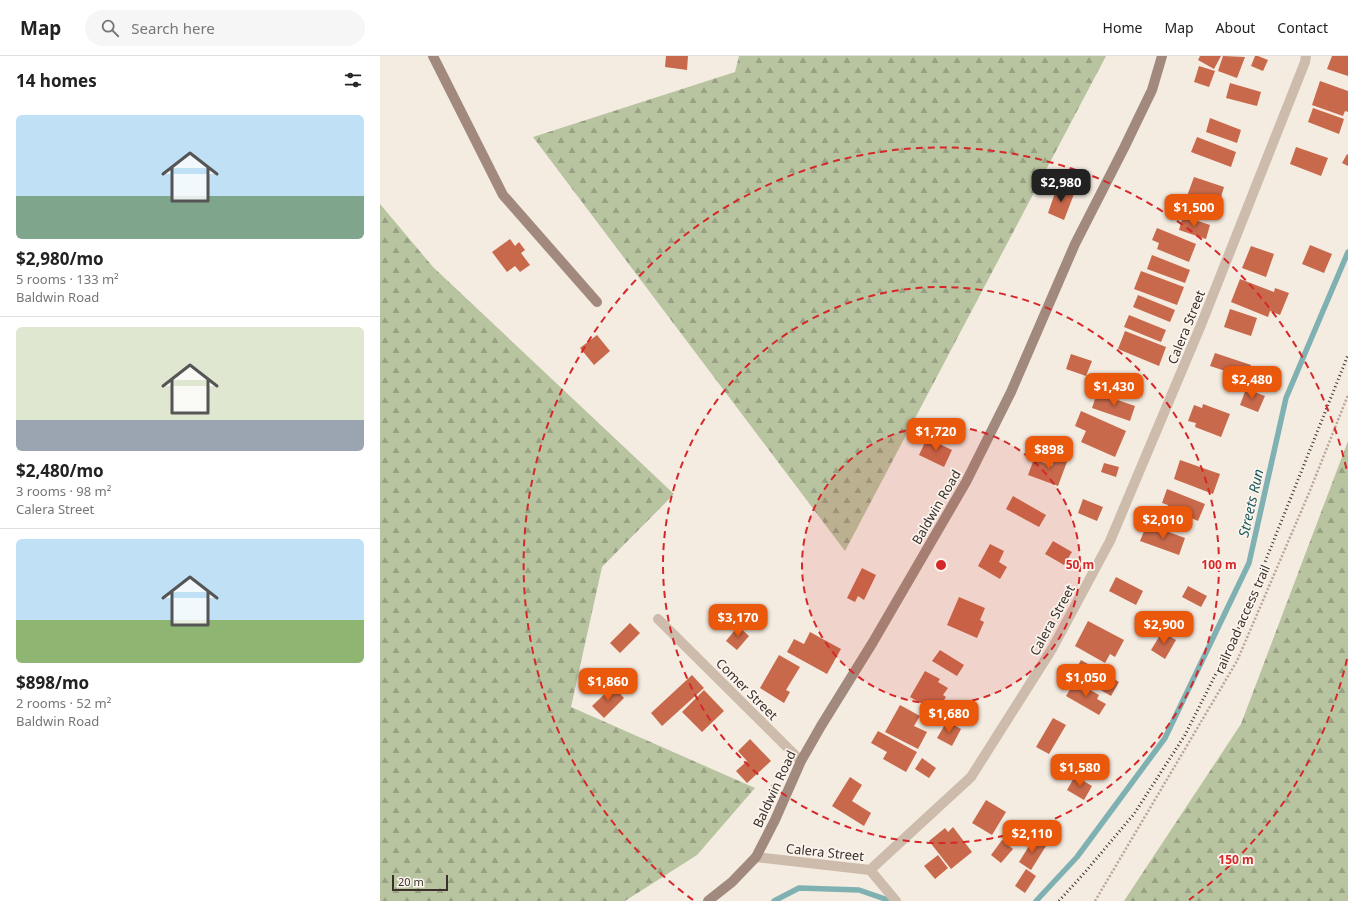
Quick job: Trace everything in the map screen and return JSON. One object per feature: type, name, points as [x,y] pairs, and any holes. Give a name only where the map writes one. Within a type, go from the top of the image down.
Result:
[{"type":"main road","points":[[432,56],[503,195],[597,302]]},
{"type":"main road","name":"Baldwin Road","points":[[708,901],[732,882],[756,857],[775,820],[801,761],[873,642],[966,482],[1011,392],[1075,244],[1152,90],[1162,56]]},
{"type":"street","name":"Calera Street","points":[[756,857],[870,870],[971,777],[1052,649],[1107,547],[1201,325],[1305,62],[1306,56]]},
{"type":"street","name":"Comer Street","points":[[658,619],[801,761]]},
{"type":"street","points":[[870,870],[896,901]]},
{"type":"path","name":"railroad access trail","points":[[1095,901],[1237,661],[1348,395]]},
{"type":"green space","points":[[739,56],[1106,56],[845,551],[533,137],[735,72]]},
{"type":"green space","points":[[380,204],[433,267],[674,494],[602,567],[571,707],[755,788],[697,855],[625,901],[380,901]]},
{"type":"green space","points":[[1348,441],[1348,901],[1124,901],[1241,724]]},
{"type":"building","points":[[666,56],[688,56],[687,70],[665,67]]},
{"type":"building","points":[[1200,56],[1221,56],[1214,69],[1198,60]]},
{"type":"building","points":[[1223,56],[1245,57],[1237,78],[1218,71]]},
{"type":"building","points":[[1255,56],[1268,60],[1263,71],[1251,66]]},
{"type":"building","points":[[1332,56],[1348,56],[1348,76],[1327,69]]},
{"type":"building","points":[[1199,66],[1215,71],[1209,87],[1194,82]]},
{"type":"building","points":[[1320,81],[1348,91],[1348,112],[1345,111],[1343,116],[1312,105]]},
{"type":"building","points":[[1230,83],[1261,92],[1257,106],[1226,98]]},
{"type":"building","points":[[1313,108],[1344,119],[1339,134],[1308,122]]},
{"type":"building","points":[[1210,118],[1241,130],[1237,143],[1206,132]]},
{"type":"building","points":[[1197,137],[1236,152],[1231,167],[1191,152]]},
{"type":"building","points":[[1296,147],[1328,158],[1321,176],[1290,164]]},
{"type":"building","points":[[1347,154],[1348,155],[1348,166],[1342,163]]},
{"type":"building","points":[[1194,177],[1224,187],[1218,207],[1187,196]]},
{"type":"building","points":[[1057,187],[1074,194],[1064,220],[1048,213]]},
{"type":"building","points":[[1183,216],[1210,225],[1206,239],[1179,230]]},
{"type":"building","points":[[1157,228],[1196,244],[1189,262],[1157,249],[1159,243],[1152,240]]},
{"type":"building","points":[[510,239],[515,246],[519,242],[525,250],[521,253],[530,265],[520,272],[515,266],[507,272],[492,252]]},
{"type":"building","points":[[1310,245],[1332,254],[1324,273],[1302,264]]},
{"type":"building","points":[[1251,246],[1274,254],[1266,277],[1242,268]]},
{"type":"building","points":[[1152,255],[1190,270],[1185,283],[1147,269]]},
{"type":"building","points":[[1141,271],[1184,287],[1177,305],[1134,289]]},
{"type":"building","points":[[1240,279],[1274,292],[1275,288],[1289,293],[1280,315],[1270,311],[1268,317],[1231,302]]},
{"type":"building","points":[[1138,295],[1175,310],[1170,322],[1133,307]]},
{"type":"building","points":[[1230,309],[1257,318],[1251,336],[1224,327]]},
{"type":"building","points":[[1129,315],[1166,330],[1161,342],[1124,327]]},
{"type":"building","points":[[1125,331],[1166,347],[1159,366],[1118,349]]},
{"type":"building","points":[[597,335],[610,351],[594,365],[580,348]]},
{"type":"building","points":[[1215,353],[1251,365],[1247,378],[1210,366]]},
{"type":"building","points":[[1071,354],[1092,361],[1086,376],[1066,369]]},
{"type":"building","points":[[1246,389],[1265,396],[1258,412],[1240,405]]},
{"type":"building","points":[[1097,393],[1135,406],[1130,421],[1092,408]]},
{"type":"building","points":[[1203,404],[1230,414],[1221,437],[1195,427],[1196,423],[1188,421],[1194,405],[1202,408]]},
{"type":"building","points":[[1081,411],[1126,431],[1115,457],[1081,442],[1086,431],[1075,426]]},
{"type":"building","points":[[927,438],[952,450],[944,467],[919,455]]},
{"type":"building","points":[[1056,454],[1068,459],[1058,486],[1028,475],[1034,459],[1052,466]]},
{"type":"building","points":[[1180,460],[1220,474],[1213,494],[1174,479]]},
{"type":"building","points":[[1104,463],[1119,467],[1116,477],[1101,472]]},
{"type":"building","points":[[1167,489],[1205,504],[1198,521],[1185,515],[1182,524],[1163,516],[1168,505],[1162,503]]},
{"type":"building","points":[[1013,496],[1046,515],[1039,527],[1006,509]]},
{"type":"building","points":[[1083,499],[1103,507],[1097,521],[1078,513]]},
{"type":"building","points":[[1147,524],[1185,538],[1179,555],[1140,541]]},
{"type":"building","points":[[1053,541],[1072,552],[1064,565],[1045,554]]},
{"type":"building","points":[[990,544],[1004,551],[999,562],[1007,567],[1000,579],[978,566]]},
{"type":"building","points":[[862,568],[876,575],[864,600],[858,596],[855,602],[847,598]]},
{"type":"building","points":[[1116,577],[1143,591],[1136,605],[1109,591]]},
{"type":"building","points":[[1188,586],[1207,596],[1201,607],[1182,597]]},
{"type":"building","points":[[959,597],[985,608],[980,620],[984,622],[977,638],[947,625]]},
{"type":"building","points":[[1088,621],[1124,640],[1115,657],[1110,654],[1105,663],[1075,646]]},
{"type":"building","points":[[630,623],[640,633],[620,653],[610,643]]},
{"type":"building","points":[[738,626],[749,636],[737,650],[726,641]]},
{"type":"building","points":[[810,632],[841,649],[827,674],[787,652],[794,639],[804,644]]},
{"type":"building","points":[[1162,632],[1176,640],[1165,659],[1151,650]]},
{"type":"building","points":[[940,650],[964,665],[957,676],[932,661]]},
{"type":"building","points":[[779,655],[800,667],[786,690],[790,692],[784,703],[760,688]]},
{"type":"building","points":[[1081,660],[1119,682],[1111,696],[1073,674]]},
{"type":"building","points":[[925,671],[940,679],[938,682],[948,688],[943,695],[946,697],[939,708],[927,701],[924,705],[910,697]]},
{"type":"building","points":[[692,675],[704,688],[662,726],[651,713]]},
{"type":"building","points":[[1075,681],[1099,695],[1097,699],[1106,704],[1099,715],[1066,696]]},
{"type":"building","points":[[613,686],[624,698],[604,718],[592,706]]},
{"type":"building","points":[[704,690],[724,711],[702,732],[682,712]]},
{"type":"building","points":[[900,705],[920,716],[914,726],[927,732],[918,749],[885,732]]},
{"type":"building","points":[[1053,718],[1066,725],[1049,754],[1036,747]]},
{"type":"building","points":[[947,721],[961,729],[952,746],[937,738]]},
{"type":"building","points":[[878,731],[917,752],[906,772],[883,759],[887,752],[871,743]]},
{"type":"building","points":[[750,739],[771,761],[747,783],[736,771],[747,761],[738,751]]},
{"type":"building","points":[[922,758],[936,768],[929,778],[915,769]]},
{"type":"building","points":[[1075,776],[1092,786],[1084,800],[1067,790]]},
{"type":"building","points":[[850,777],[862,785],[852,801],[871,813],[864,826],[832,806]]},
{"type":"building","points":[[986,800],[1006,812],[992,835],[972,823]]},
{"type":"building","points":[[953,827],[972,852],[951,869],[929,841],[945,828],[948,832]]},
{"type":"building","points":[[1034,838],[1046,846],[1031,870],[1019,862]]},
{"type":"building","points":[[1002,840],[1013,849],[1001,863],[991,855]]},
{"type":"building","points":[[938,855],[948,868],[935,879],[924,866]]},
{"type":"building","points":[[1026,869],[1036,876],[1025,893],[1015,886]]},
{"type":"waterway","name":"Streets Run","points":[[1036,901],[1077,857],[1165,738],[1249,563],[1286,398],[1348,252]]},
{"type":"waterway","name":"Streets Run","points":[[774,901],[799,888],[859,890],[891,901]]},
{"type":"railway","points":[[1059,901],[1134,814],[1185,735],[1237,632],[1348,355]]}]
